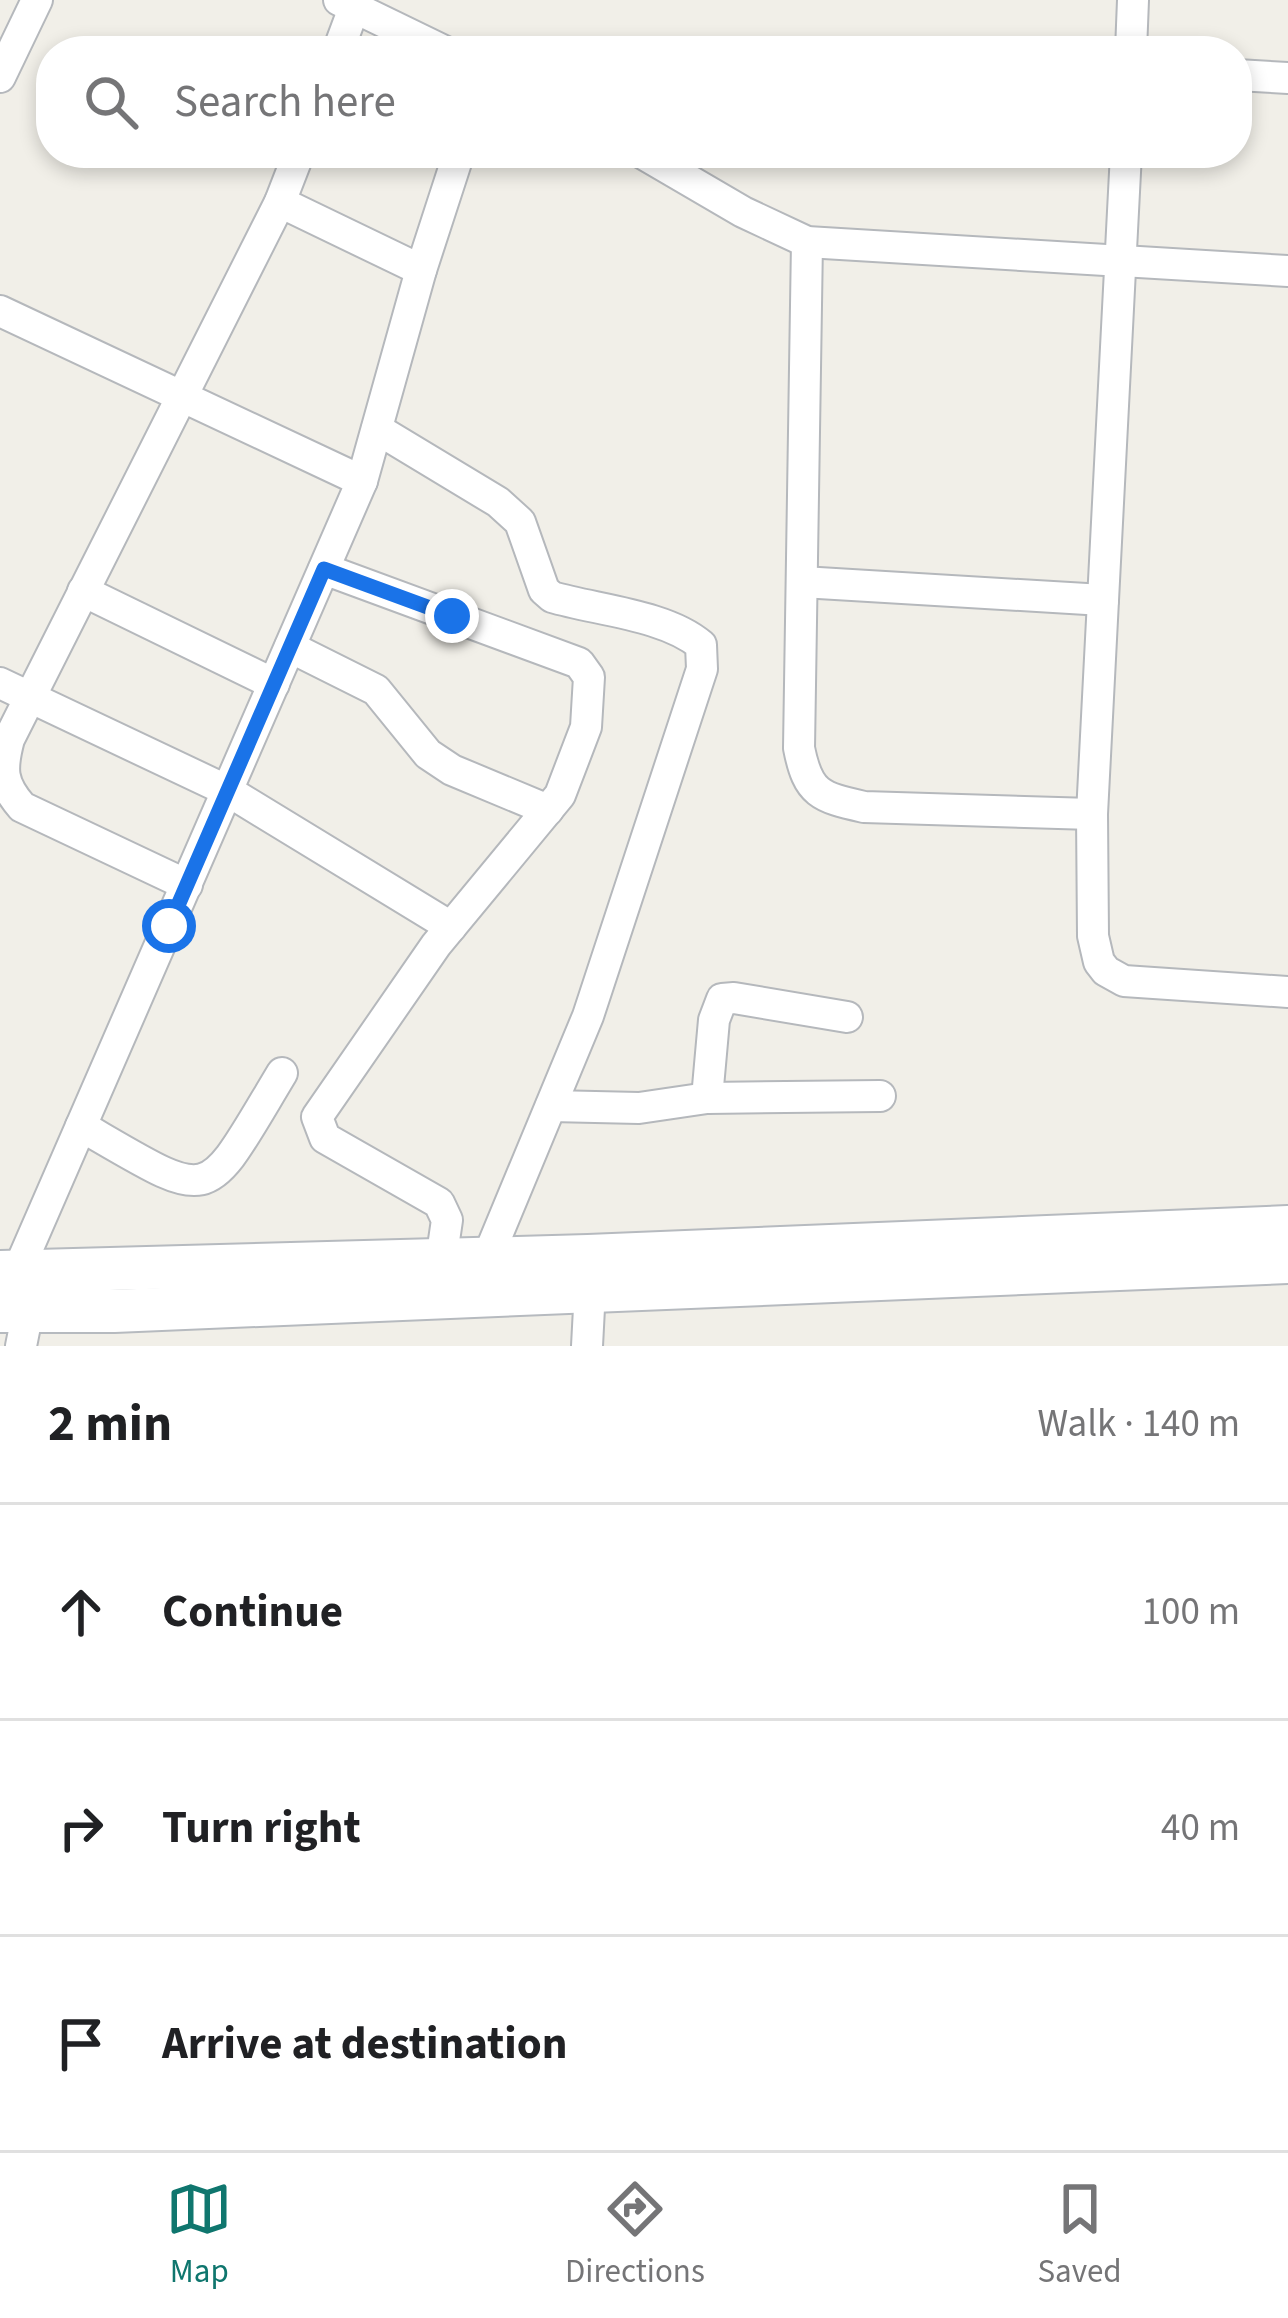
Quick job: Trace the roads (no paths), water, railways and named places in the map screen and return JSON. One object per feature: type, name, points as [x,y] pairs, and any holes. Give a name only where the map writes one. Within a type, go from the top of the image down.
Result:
[{"type":"street","points":[[0,76],[37,0]]},
{"type":"street","points":[[1132,36],[1133,0]]},
{"type":"street","points":[[341,36],[346,4],[413,36]]},
{"type":"street","points":[[1252,76],[1288,78]]},
{"type":"street","points":[[187,885],[22,807],[7,789],[2,769],[9,739],[293,168]]},
{"type":"street","points":[[13,1303],[81,1126],[362,481],[454,168]]},
{"type":"street","points":[[668,168],[807,242],[1288,271]]},
{"type":"street","points":[[1125,168],[1092,814],[1093,936],[1099,962],[1124,980],[1288,992]]},
{"type":"street","points":[[280,202],[421,270]]},
{"type":"street","points":[[807,242],[799,748],[805,778],[830,799],[864,807],[1092,814]]},
{"type":"street","points":[[0,311],[362,481]]},
{"type":"street","points":[[376,429],[498,502],[520,522],[544,590],[552,596],[642,618],[701,645],[702,669],[589,1016],[487,1259]]},
{"type":"street","points":[[324,569],[586,669],[589,677],[583,741],[560,795],[451,927],[317,1118],[326,1138],[440,1203],[447,1220],[441,1261]]},
{"type":"street","points":[[802,582],[1102,600]]},
{"type":"street","points":[[82,591],[274,684]]},
{"type":"street","points":[[290,647],[376,690],[428,754],[452,770],[548,810]]},
{"type":"street","points":[[0,682],[228,791],[451,927]]},
{"type":"street","points":[[707,1098],[714,1020],[722,1000],[847,1017]]},
{"type":"street","points":[[81,1126],[164,1174],[185,1183],[200,1183],[225,1168],[282,1073]]},
{"type":"street","points":[[551,1106],[639,1108],[707,1098],[880,1096]]},
{"type":"street","points":[[13,1303],[114,1311],[590,1289],[1112,1251],[1288,1227]]},
{"type":"street","points":[[13,1303],[487,1259],[1112,1251],[1288,1262]]},
{"type":"street","points":[[587,1346],[590,1289]]}]
